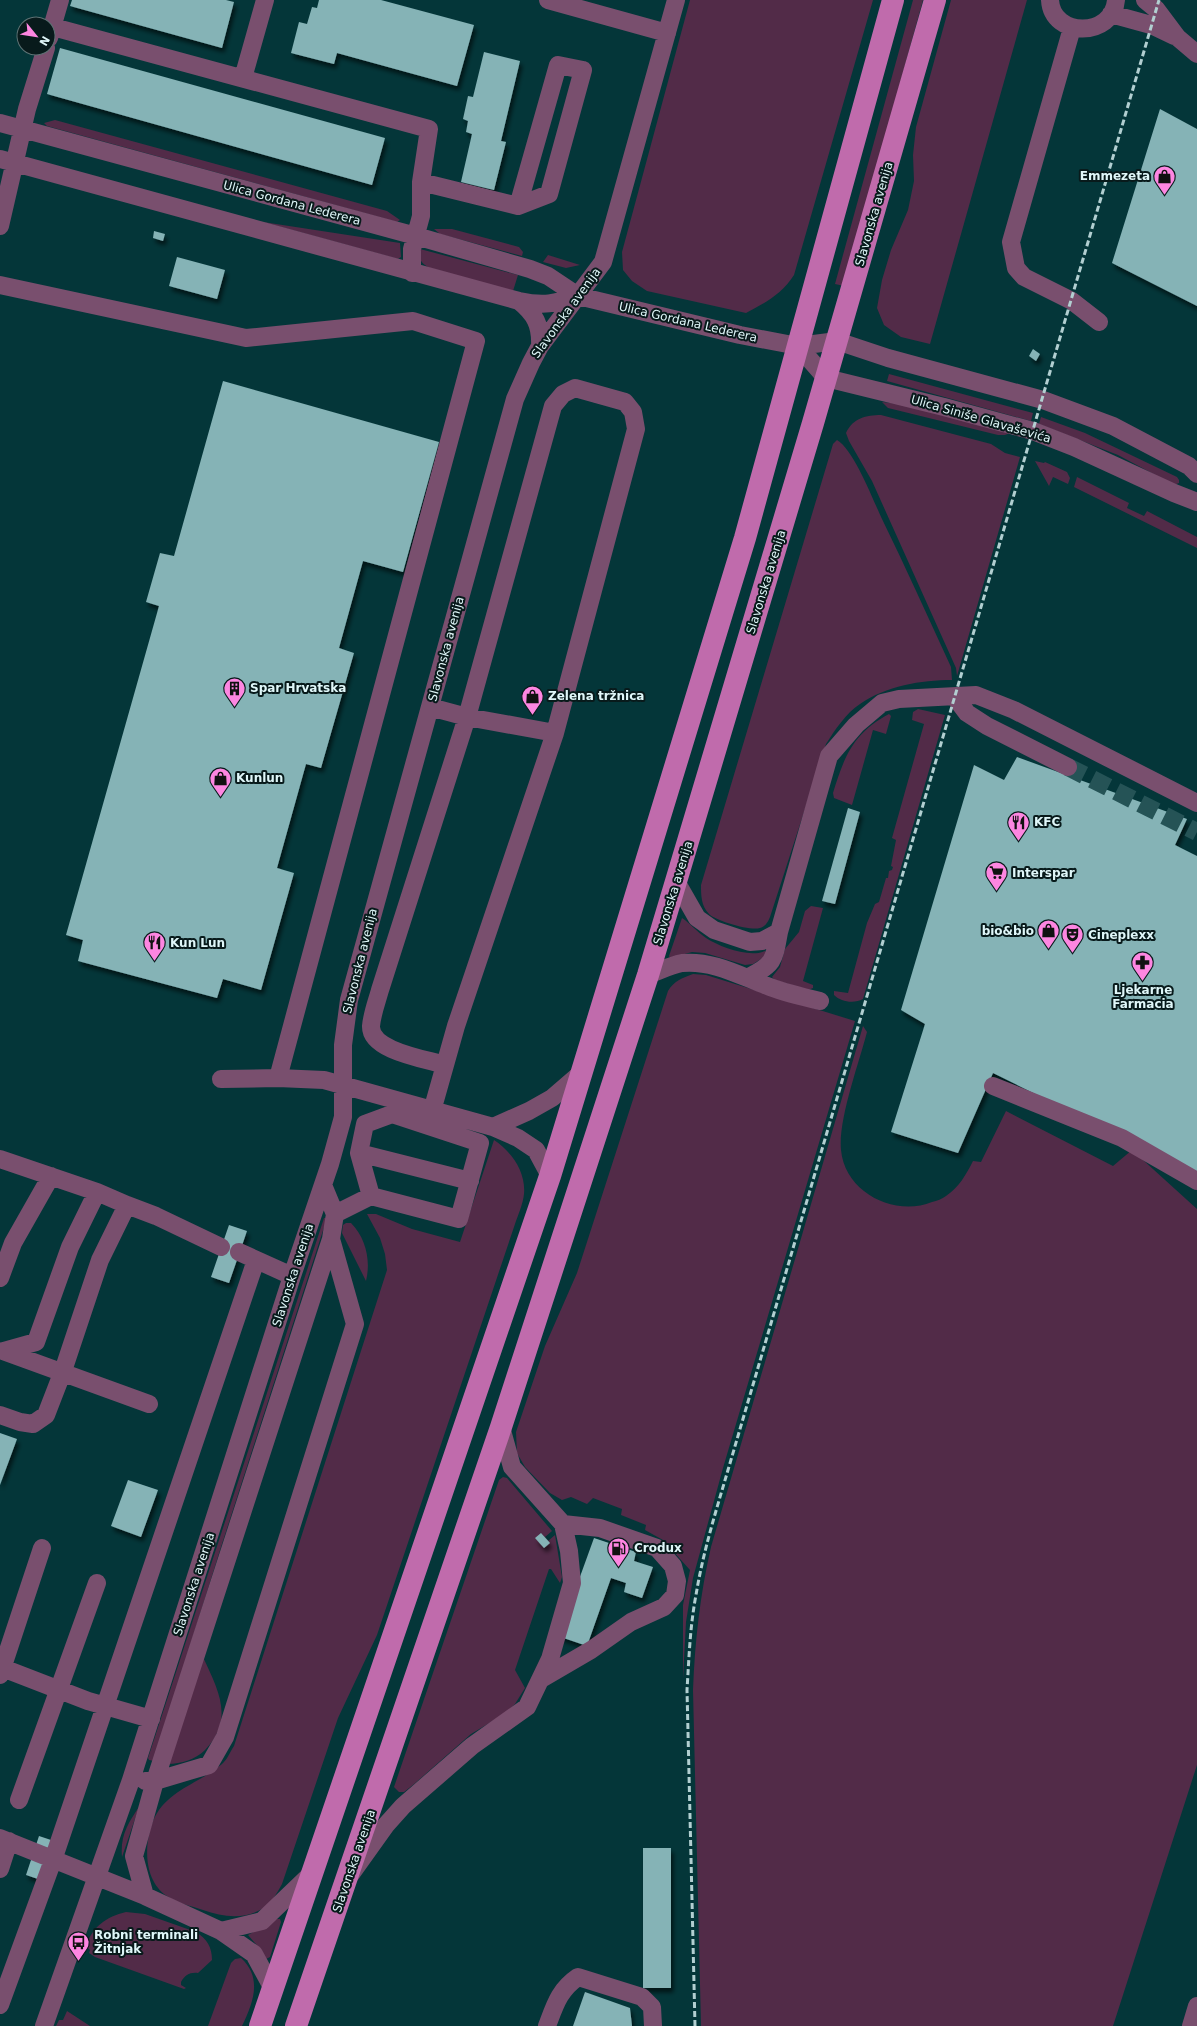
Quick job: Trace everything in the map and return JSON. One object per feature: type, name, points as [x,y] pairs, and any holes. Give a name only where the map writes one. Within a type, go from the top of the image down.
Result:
[{"type":"main road","points":[[260,2026],[550,1176],[745,538],[893,0]]},
{"type":"main road","name":"Slavonska avenija","points":[[296,2026],[348,1878],[501,1427],[677,883],[837,341],[934,0]]},
{"type":"street","points":[[55,16],[60,0]]},
{"type":"street","points":[[243,78],[265,0]]},
{"type":"street","points":[[548,0],[667,33]]},
{"type":"street","name":"Slavonska avenija","points":[[44,2026],[131,1780],[292,1276],[323,1185],[343,1117],[343,1045],[349,1000],[515,399],[540,346],[603,262],[608,249],[676,0]]},
{"type":"street","points":[[1050,0],[1055,14],[1062,22],[1072,28],[1082,30],[1094,28],[1104,22],[1114,7],[1177,37]]},
{"type":"street","points":[[1145,0],[1156,9],[1177,37],[1197,54]]},
{"type":"street","points":[[1072,28],[1011,242],[1016,268],[1024,277],[1072,301],[1099,322]]},
{"type":"street","points":[[56,36],[243,78],[429,130],[421,182],[421,216],[411,261],[412,273]]},
{"type":"street","points":[[0,226],[7,161],[22,130],[44,56]]},
{"type":"street","points":[[421,182],[518,206],[549,194],[583,70],[558,65],[518,206]]},
{"type":"street","name":"Ulica Gordana Lederera","points":[[0,123],[416,236],[548,276],[578,296],[740,335],[798,346],[837,341]]},
{"type":"street","points":[[7,161],[412,273],[519,301],[540,305],[553,304],[578,296]]},
{"type":"street","points":[[0,285],[246,338],[413,321],[476,341],[278,1078]]},
{"type":"street","points":[[519,301],[535,316],[541,332],[540,346]]},
{"type":"street","points":[[837,341],[888,358],[1043,400],[1113,426],[1189,466],[1197,474]]},
{"type":"street","points":[[798,346],[826,378]]},
{"type":"street","name":"Ulica Siniše Glavaševića","points":[[826,378],[944,407],[1033,432],[1074,447],[1197,502]]},
{"type":"street","points":[[432,1111],[445,1065],[456,1026],[555,733],[636,429],[633,412],[625,402],[575,388],[563,394],[553,406],[467,717],[380,990],[371,1026],[373,1037],[384,1047],[445,1065]]},
{"type":"street","points":[[749,977],[766,969],[774,957],[779,932],[829,756],[856,725],[882,703],[899,699],[955,697],[964,694],[976,695],[1014,710],[1197,803]]},
{"type":"street","points":[[955,697],[967,713],[987,726],[1068,767]]},
{"type":"street","points":[[430,707],[467,717],[555,733]]},
{"type":"street","points":[[677,883],[697,918],[714,930],[750,942],[762,941],[779,932]]},
{"type":"street","points":[[648,975],[681,963],[698,963],[716,966],[749,977],[769,987],[820,1001]]},
{"type":"street","points":[[493,1127],[529,1111],[552,1098],[581,1073]]},
{"type":"street","points":[[221,1080],[278,1078],[324,1080],[493,1127],[518,1138],[536,1150],[550,1176]]},
{"type":"street","points":[[993,1086],[1122,1138],[1197,1181]]},
{"type":"street","points":[[335,1214],[371,1196],[459,1219],[480,1143],[392,1114],[365,1124],[359,1153],[371,1196]]},
{"type":"street","points":[[359,1153],[470,1181]]},
{"type":"street","points":[[0,1160],[97,1192],[222,1247]]},
{"type":"street","points":[[0,1278],[6,1240],[51,1176]]},
{"type":"street","points":[[145,1896],[134,1856],[155,1781],[332,1239],[335,1214],[323,1185]]},
{"type":"street","points":[[2,1350],[36,1342],[70,1247],[97,1192]]},
{"type":"street","points":[[0,1415],[20,1422],[33,1424],[46,1415],[63,1371],[100,1260],[127,1205]]},
{"type":"street","points":[[131,1780],[155,1781],[210,1765],[225,1737],[354,1324],[332,1239]]},
{"type":"street","points":[[239,1252],[292,1276]]},
{"type":"street","points":[[0,2005],[53,1860],[256,1260]]},
{"type":"street","points":[[2,1350],[63,1371],[149,1404]]},
{"type":"street","points":[[348,1878],[386,1825],[402,1806],[472,1746],[527,1708],[543,1678],[572,1583],[569,1551],[563,1524],[512,1467],[501,1427]]},
{"type":"street","points":[[543,1678],[591,1650],[632,1622],[664,1606],[674,1595],[677,1581],[673,1566],[657,1548],[600,1528],[563,1524]]},
{"type":"street","points":[[42,1548],[1,1670],[105,1706],[151,1719]]},
{"type":"street","points":[[19,1800],[97,1583]]},
{"type":"street","points":[[0,1869],[5,1839],[97,1878],[145,1896],[221,1931],[254,1954],[273,1989]]},
{"type":"street","points":[[221,1931],[262,1920],[311,1874]]},
{"type":"street","points":[[547,2026],[556,2000],[567,1985],[578,1977],[642,1996],[652,2007],[653,2026]]},
{"type":"street","points":[[1191,2026],[1197,2006]]},
{"type":"shaded area","points":[[690,0],[873,0],[794,275],[779,293],[746,313],[647,291],[632,281],[623,270],[622,252]]},
{"type":"shaded area","points":[[913,0],[923,0],[844,286],[835,284]]},
{"type":"shaded area","points":[[951,0],[1027,0],[930,344],[901,337],[884,325],[877,308],[882,280],[891,250],[908,210],[914,181],[913,155],[916,127]]},
{"type":"shaded area","points":[[55,120],[387,211],[400,220],[397,222],[47,126],[44,123]]},
{"type":"shaded area","points":[[263,222],[400,243],[401,257],[398,259]]},
{"type":"shaded area","points":[[434,229],[452,229],[519,247],[523,252],[522,256],[440,234]]},
{"type":"shaded area","points":[[420,249],[518,275],[513,291],[430,268],[421,260]]},
{"type":"shaded area","points":[[548,255],[580,265],[566,268],[543,262]]},
{"type":"shaded area","points":[[889,374],[1033,413],[1031,421],[887,381]]},
{"type":"shaded area","points":[[882,402],[900,404],[1010,433],[998,435],[888,408]]},
{"type":"shaded area","points":[[881,415],[991,444],[1005,453],[1020,457],[957,676],[956,668],[872,481],[846,433],[852,424],[860,418]]},
{"type":"shaded area","points":[[1041,417],[1085,433],[1177,477],[1179,483],[1174,485],[1118,455],[1039,424]]},
{"type":"shaded area","points":[[837,440],[850,454],[862,476],[951,667],[952,680],[928,681],[892,688],[860,704],[845,717],[826,744],[769,919],[765,925],[760,928],[755,929],[741,927],[719,920],[706,911],[701,896],[701,885],[833,444]]},
{"type":"shaded area","points":[[1035,461],[1045,462],[1067,472],[1070,478],[1068,484],[1053,477],[1049,486]]},
{"type":"shaded area","points":[[1077,477],[1129,503],[1127,508],[1144,516],[1147,511],[1197,537],[1197,548],[1074,487]]},
{"type":"shaded area","points":[[918,709],[945,715],[863,999],[852,1002],[844,1001],[834,995],[834,991],[848,993],[867,923],[875,904],[879,902],[886,878],[888,878],[889,871],[892,870],[893,867],[891,866],[896,840],[892,838],[924,724],[912,720],[913,712]]},
{"type":"shaded area","points":[[889,714],[891,716],[886,734],[873,730],[852,805],[834,798],[833,793],[841,768],[852,747],[867,729]]},
{"type":"shaded area","points":[[811,906],[823,908],[803,981],[813,985],[813,988],[808,990],[775,980],[772,977],[780,967],[785,949],[799,932],[805,911]]},
{"type":"shaded area","points":[[682,918],[703,936],[719,945],[743,952],[758,953],[765,951],[767,955],[753,964],[745,965],[705,953],[692,952],[670,958],[669,956]]},
{"type":"shaded area","points":[[693,974],[706,975],[855,1021],[723,1468],[693,1578],[686,1622],[683,1679],[683,1605],[690,1570],[663,1540],[645,1530],[646,1525],[621,1515],[622,1509],[593,1498],[587,1504],[571,1497],[562,1500],[550,1493],[525,1467],[517,1453],[516,1432],[545,1346],[577,1273],[668,991],[679,980]]},
{"type":"shaded area","points":[[863,1026],[867,1032],[846,1108],[841,1138],[841,1150],[845,1165],[852,1178],[862,1189],[874,1198],[903,1206],[918,1206],[941,1199],[958,1185],[973,1161],[981,1162],[1006,1111],[1113,1166],[1132,1150],[1197,1209],[1197,1765],[1113,2026],[701,2026],[693,1690],[695,1653],[701,1600],[711,1547]]},
{"type":"shaded area","points":[[494,1140],[507,1150],[520,1170],[524,1186],[522,1206],[377,1635],[338,1718],[282,1884],[274,1898],[268,1904],[262,1909],[248,1915],[225,1916],[180,1902],[167,1896],[153,1881],[147,1851],[150,1830],[159,1810],[166,1802],[184,1788],[222,1764],[234,1746],[387,1270],[385,1254],[380,1238],[367,1214],[376,1214],[412,1229],[460,1242]]},
{"type":"shaded area","points":[[324,1218],[327,1218],[154,1761],[149,1760],[148,1758]]},
{"type":"shaded area","points":[[346,1223],[351,1223],[364,1243],[368,1266],[366,1281],[342,1233],[343,1225]]},
{"type":"shaded area","points":[[503,1477],[507,1478],[552,1531],[545,1537],[548,1541],[555,1535],[562,1577],[560,1583],[551,1569],[549,1569],[515,1670],[525,1688],[515,1704],[506,1713],[471,1734],[404,1792],[399,1792],[394,1787],[499,1480]]},
{"type":"shaded area","points":[[203,1657],[214,1681],[221,1704],[222,1716],[219,1727],[214,1738],[205,1750],[197,1756],[178,1763],[168,1764]]},
{"type":"shaded area","points":[[139,1807],[122,1857],[122,1843],[126,1830]]},
{"type":"shaded area","points":[[126,1912],[145,1914],[196,1932],[208,1944],[211,1951],[212,1960],[198,1973],[188,1974],[184,1978],[181,1985],[186,1988],[184,1989],[95,1957],[89,1953],[90,1950],[86,1946],[96,1928],[106,1920]]},
{"type":"shaded area","points":[[277,1919],[280,1919],[281,1922],[270,1957],[266,1959],[262,1951],[248,1935]]},
{"type":"shaded area","points":[[241,1958],[248,1966],[254,1982],[254,1991],[250,2008],[242,2026],[208,2026],[231,1963],[235,1959]]},
{"type":"shaded area","points":[[67,2011],[90,2026],[56,2026],[59,2020],[63,2020]]},
{"type":"building","points":[[72,0],[226,0],[234,2],[222,48],[70,6]]},
{"type":"building","points":[[319,0],[381,0],[474,25],[457,86],[337,53],[334,64],[291,53],[299,22],[307,24],[312,7],[317,8]]},
{"type":"building","points":[[60,48],[385,138],[372,185],[47,94]]},
{"type":"building","points":[[484,52],[520,61],[501,141],[506,142],[494,190],[461,182],[472,134],[466,132],[468,121],[463,119],[468,96],[473,97]]},
{"type":"building","name":"Emmezeta","points":[[1160,109],[1197,129],[1197,306],[1112,263]]},
{"type":"building","points":[[154,231],[165,234],[163,241],[153,238]]},
{"type":"building","points":[[177,257],[225,270],[217,299],[169,286]]},
{"type":"building","points":[[1033,349],[1040,354],[1036,361],[1029,356]]},
{"type":"building","name":"Spar Hrvatska","points":[[223,381],[439,442],[403,572],[363,561],[339,648],[354,653],[321,768],[306,764],[277,868],[294,873],[261,990],[223,979],[217,998],[78,961],[83,940],[66,935],[159,606],[146,602],[160,553],[174,556]]},
{"type":"building","points":[[1017,757],[1187,819],[1175,845],[1197,856],[1197,1174],[993,1073],[958,1153],[891,1132],[925,1024],[901,1010],[974,765],[1004,780]]},
{"type":"building","points":[[848,808],[860,812],[835,904],[822,901]]},
{"type":"building","points":[[229,1225],[247,1231],[229,1283],[211,1277]]},
{"type":"building","points":[[0,1433],[17,1439],[0,1485]]},
{"type":"building","points":[[128,1480],[158,1490],[141,1537],[111,1526]]},
{"type":"building","points":[[541,1533],[550,1543],[544,1548],[535,1538]]},
{"type":"building","points":[[594,1538],[636,1552],[634,1561],[653,1567],[642,1598],[624,1592],[626,1583],[611,1578],[587,1646],[549,1633],[577,1585]]},
{"type":"building","points":[[39,1836],[51,1840],[38,1879],[26,1875]]},
{"type":"building","points":[[643,1848],[671,1848],[671,1988],[643,1988]]},
{"type":"building","points":[[585,1992],[630,2008],[632,2026],[573,2026]]},
{"type":"tunnel","points":[[1068,767],[1197,832]]},
{"type":"railway","points":[[695,2026],[687,1690],[692,1618],[702,1563],[1159,0]]},
{"type":"place","name":"Emmezeta","points":[[1165,196]]},
{"type":"place","name":"Spar Hrvatska","points":[[234,708]]},
{"type":"place","name":"Zelena tržnica","points":[[533,716]]},
{"type":"place","name":"Kunlun","points":[[220,798]]},
{"type":"place","name":"KFC","points":[[1018,842]]},
{"type":"place","name":"Interspar","points":[[996,892]]},
{"type":"place","name":"bio&bio","points":[[1049,950]]},
{"type":"place","name":"Cineplexx","points":[[1073,954]]},
{"type":"place","name":"Kun Lun","points":[[155,962]]},
{"type":"place","name":"Ljekarne Farmacia","points":[[1143,982]]},
{"type":"place","name":"Crodux","points":[[618,1568]]},
{"type":"place","name":"Robni terminali Žitnjak","points":[[79,1962]]}]
